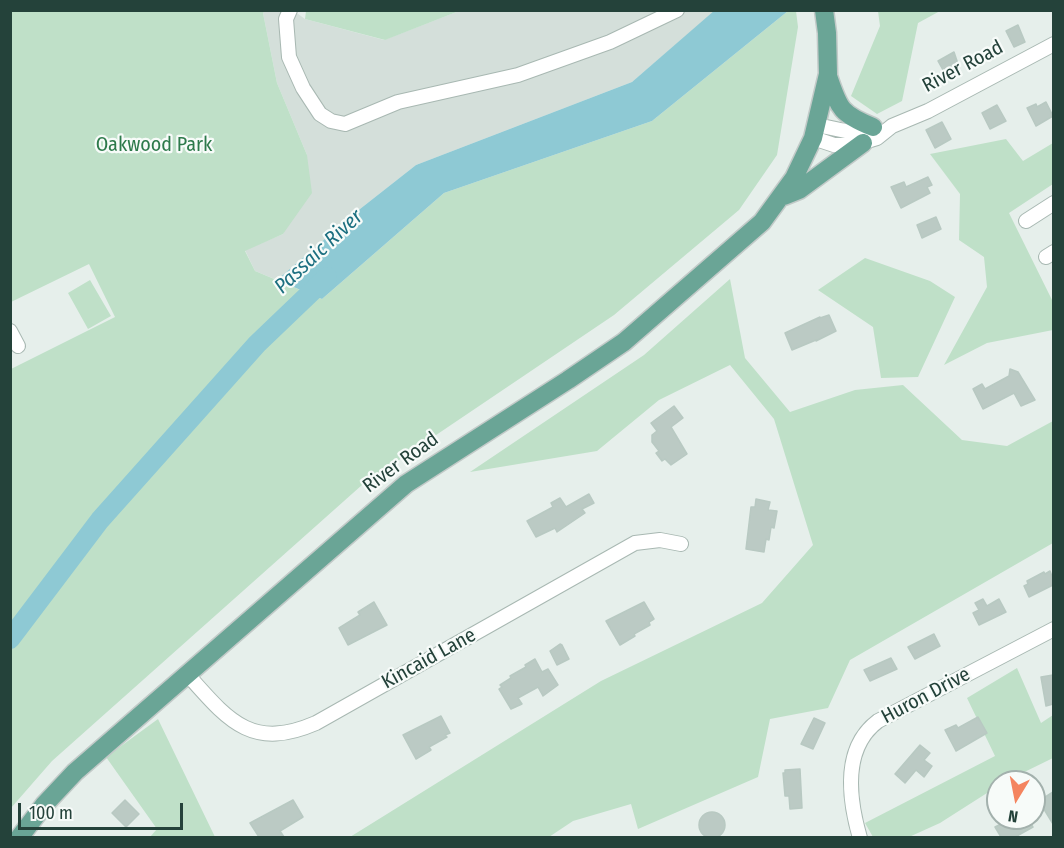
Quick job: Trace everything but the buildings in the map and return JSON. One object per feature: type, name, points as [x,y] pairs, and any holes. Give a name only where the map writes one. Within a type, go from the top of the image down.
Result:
[{"type":"main road","points":[[824,10],[828,74],[837,103],[845,113],[873,127]]},
{"type":"main road","name":"River Road","points":[[19,837],[44,805],[75,772],[406,484],[624,342],[738,245],[762,222],[794,178],[815,132],[828,74]]},
{"type":"main road","points":[[782,197],[799,190],[863,144]]},
{"type":"street","points":[[290,10],[286,20],[290,57],[303,88],[320,114],[331,122],[345,124],[398,102],[518,75],[610,42],[677,10]]},
{"type":"street","name":"River Road","points":[[892,126],[928,111],[1053,44]]},
{"type":"street","points":[[815,132],[850,132],[892,126]]},
{"type":"street","points":[[815,132],[834,144],[854,145],[877,138],[892,126]]},
{"type":"street","points":[[1026,221],[1053,203]]},
{"type":"street","points":[[10,332],[18,346]]},
{"type":"street","name":"Kincaid Lane","points":[[187,674],[215,706],[242,726],[261,733],[288,733],[316,723],[635,543],[660,540],[681,544]]},
{"type":"street","name":"Huron Drive","points":[[860,837],[853,813],[853,765],[856,750],[869,728],[878,721],[1053,629]]},
{"type":"shaded area","points":[[265,11],[294,11],[305,19],[384,40],[459,11],[715,11],[632,82],[416,165],[277,280],[255,271],[245,250],[283,234],[307,155],[277,83],[263,13]]},
{"type":"green space","points":[[306,10],[459,11],[385,40],[305,19]]},
{"type":"green space","name":"Oakwood Park","points":[[11,11],[265,11],[263,13],[277,83],[307,155],[312,193],[283,234],[245,251],[255,271],[322,299],[444,193],[652,121],[788,11],[796,11],[798,27],[777,155],[739,210],[614,315],[362,485],[52,761],[11,808],[11,369],[115,317],[89,264],[11,302]]},
{"type":"green space","points":[[878,11],[940,11],[918,23],[902,101],[877,114],[851,96],[880,26]]},
{"type":"green space","points":[[1006,139],[1023,161],[1053,143],[1053,184],[1009,213],[1053,302],[1053,330],[987,343],[944,365],[987,287],[984,257],[959,240],[960,194],[930,154]]},
{"type":"green space","points":[[865,258],[930,281],[955,297],[918,377],[881,378],[873,327],[818,290]]},
{"type":"green space","points":[[730,279],[745,358],[790,412],[855,390],[903,385],[962,440],[1007,446],[1053,421],[1053,543],[850,660],[828,708],[770,719],[758,777],[638,829],[631,804],[573,821],[549,837],[350,837],[601,681],[762,603],[813,545],[774,419],[730,365],[659,400],[597,451],[470,472],[644,355]]},
{"type":"green space","points":[[90,280],[111,316],[88,329],[68,293]]},
{"type":"green space","points":[[1017,668],[1041,723],[1053,715],[1053,758],[1028,770],[986,770],[986,794],[940,823],[909,837],[873,837],[865,823],[995,756],[967,698]]},
{"type":"green space","points":[[158,719],[215,837],[150,837],[157,829],[106,757]]},
{"type":"water","points":[[715,10],[788,11],[652,121],[444,193],[322,299],[277,280],[416,165],[632,82]]},
{"type":"waterway","name":"Passaic River","points":[[10,639],[100,520],[257,344],[327,277]]}]
